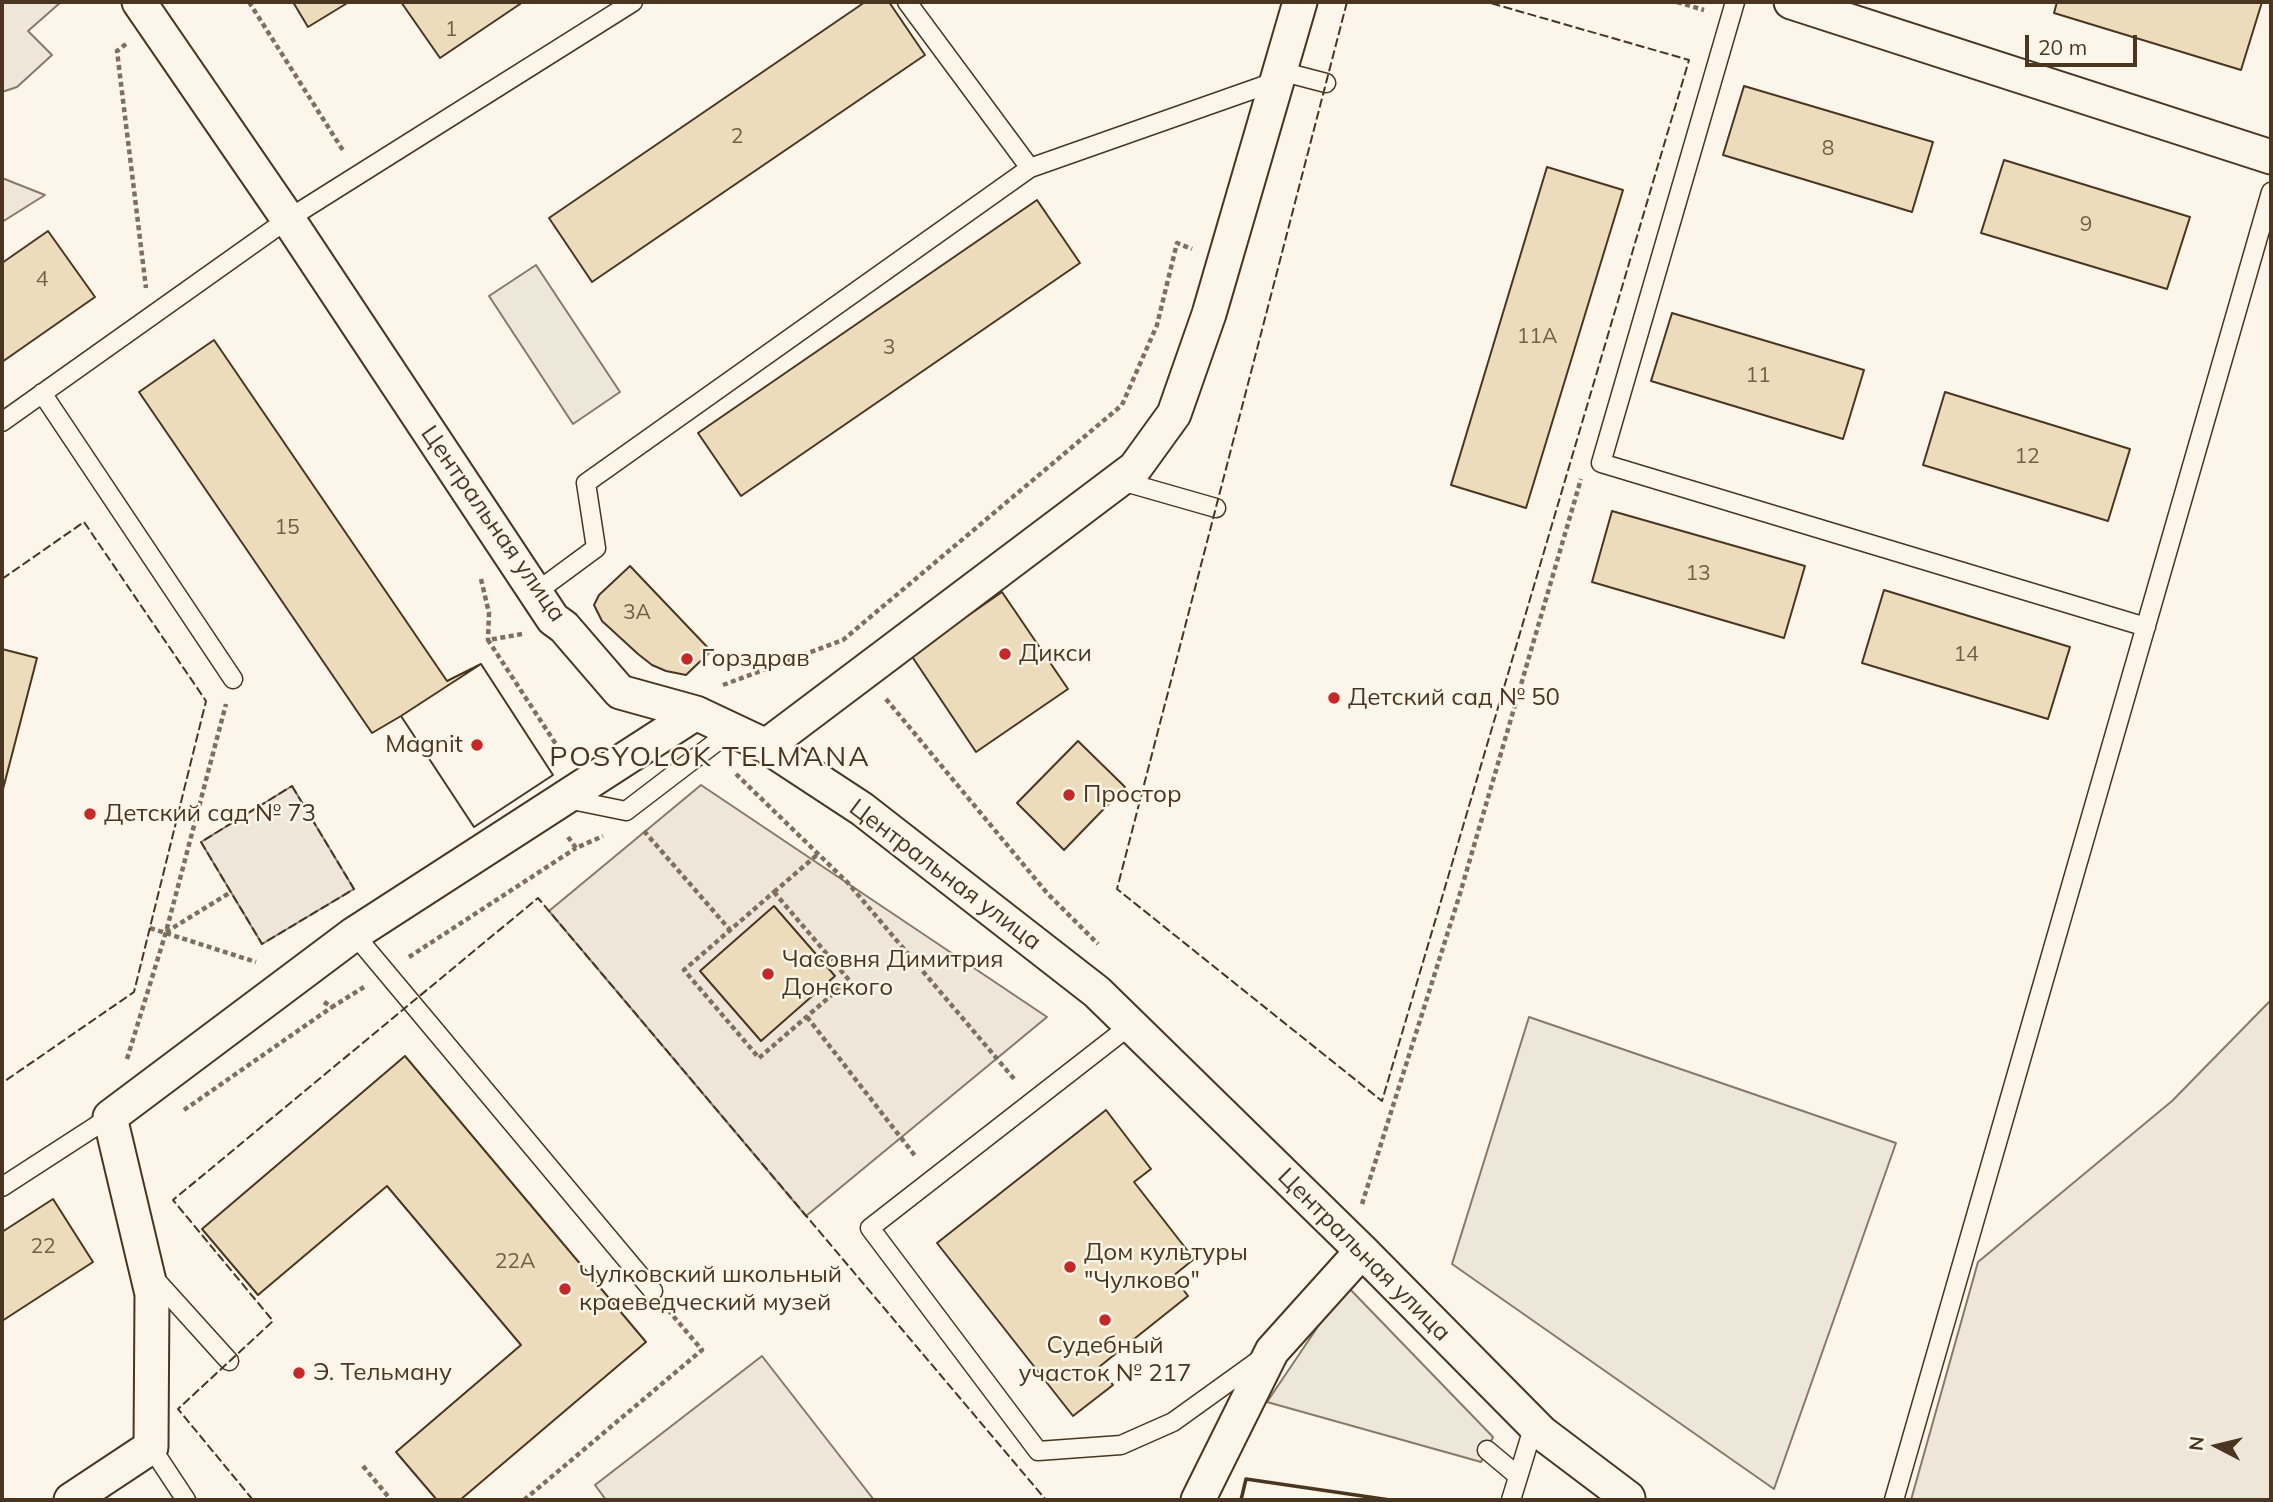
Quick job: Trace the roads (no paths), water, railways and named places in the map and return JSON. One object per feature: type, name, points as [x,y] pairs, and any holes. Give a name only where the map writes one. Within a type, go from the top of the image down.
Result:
[{"type":"street","name":"Центральная улица","points":[[139,2],[288,219],[553,619],[564,627],[620,692],[706,700],[732,730],[766,746],[862,808],[1097,992],[1362,1251],[1534,1425],[1630,1499]]},
{"type":"street","points":[[766,746],[1135,468],[1174,414],[1209,314],[1300,2]]},
{"type":"street","points":[[1791,2],[2271,157]]},
{"type":"street","points":[[71,1500],[150,1447],[152,1294],[110,1117],[355,934],[706,700]]},
{"type":"street","points":[[1198,1500],[1272,1351],[1362,1251]]},
{"type":"lane","points":[[2,422],[288,219],[633,2]]},
{"type":"lane","points":[[907,2],[1031,168]]},
{"type":"lane","points":[[1735,2],[1601,463],[2146,626]]},
{"type":"lane","points":[[536,593],[596,548],[586,483],[1031,168],[1278,76],[1326,83]]},
{"type":"lane","points":[[1894,1500],[2271,192]]},
{"type":"lane","points":[[42,393],[233,679]]},
{"type":"lane","points":[[1118,480],[1216,508]]},
{"type":"lane","points":[[555,803],[626,811],[732,730]]},
{"type":"lane","points":[[355,934],[653,1291]]},
{"type":"lane","points":[[1132,1024],[870,1228],[1038,1451],[1121,1445],[1173,1422],[1272,1351]]},
{"type":"lane","points":[[2,1187],[110,1117]]},
{"type":"lane","points":[[146,1268],[229,1361]]},
{"type":"lane","points":[[1511,1500],[1534,1425]]},
{"type":"lane","points":[[150,1447],[186,1500]]},
{"type":"lane","points":[[1487,1450],[1518,1476]]},
{"type":"place","name":"Дикси","points":[[1005,654]]},
{"type":"place","name":"Горздрав","points":[[687,659]]},
{"type":"place","name":"Детский сад № 50","points":[[1334,698]]},
{"type":"place","name":"Magnit","points":[[477,745]]},
{"type":"place","name":"Простор","points":[[1069,795]]},
{"type":"place","name":"Детский сад № 73","points":[[90,814]]},
{"type":"place","name":"Часовня Димитрия Донского","points":[[768,974]]},
{"type":"place","name":"Дом культуры \"Чулково\"","points":[[1070,1267]]},
{"type":"place","name":"Чулковский школьный краеведческий музей","points":[[565,1289]]},
{"type":"place","name":"Судебный участок № 217","points":[[1105,1320]]},
{"type":"place","name":"Э. Тельману","points":[[299,1373]]},
{"type":"district","name":"POSYOLOK TELMANA","points":[[710,758]]}]
